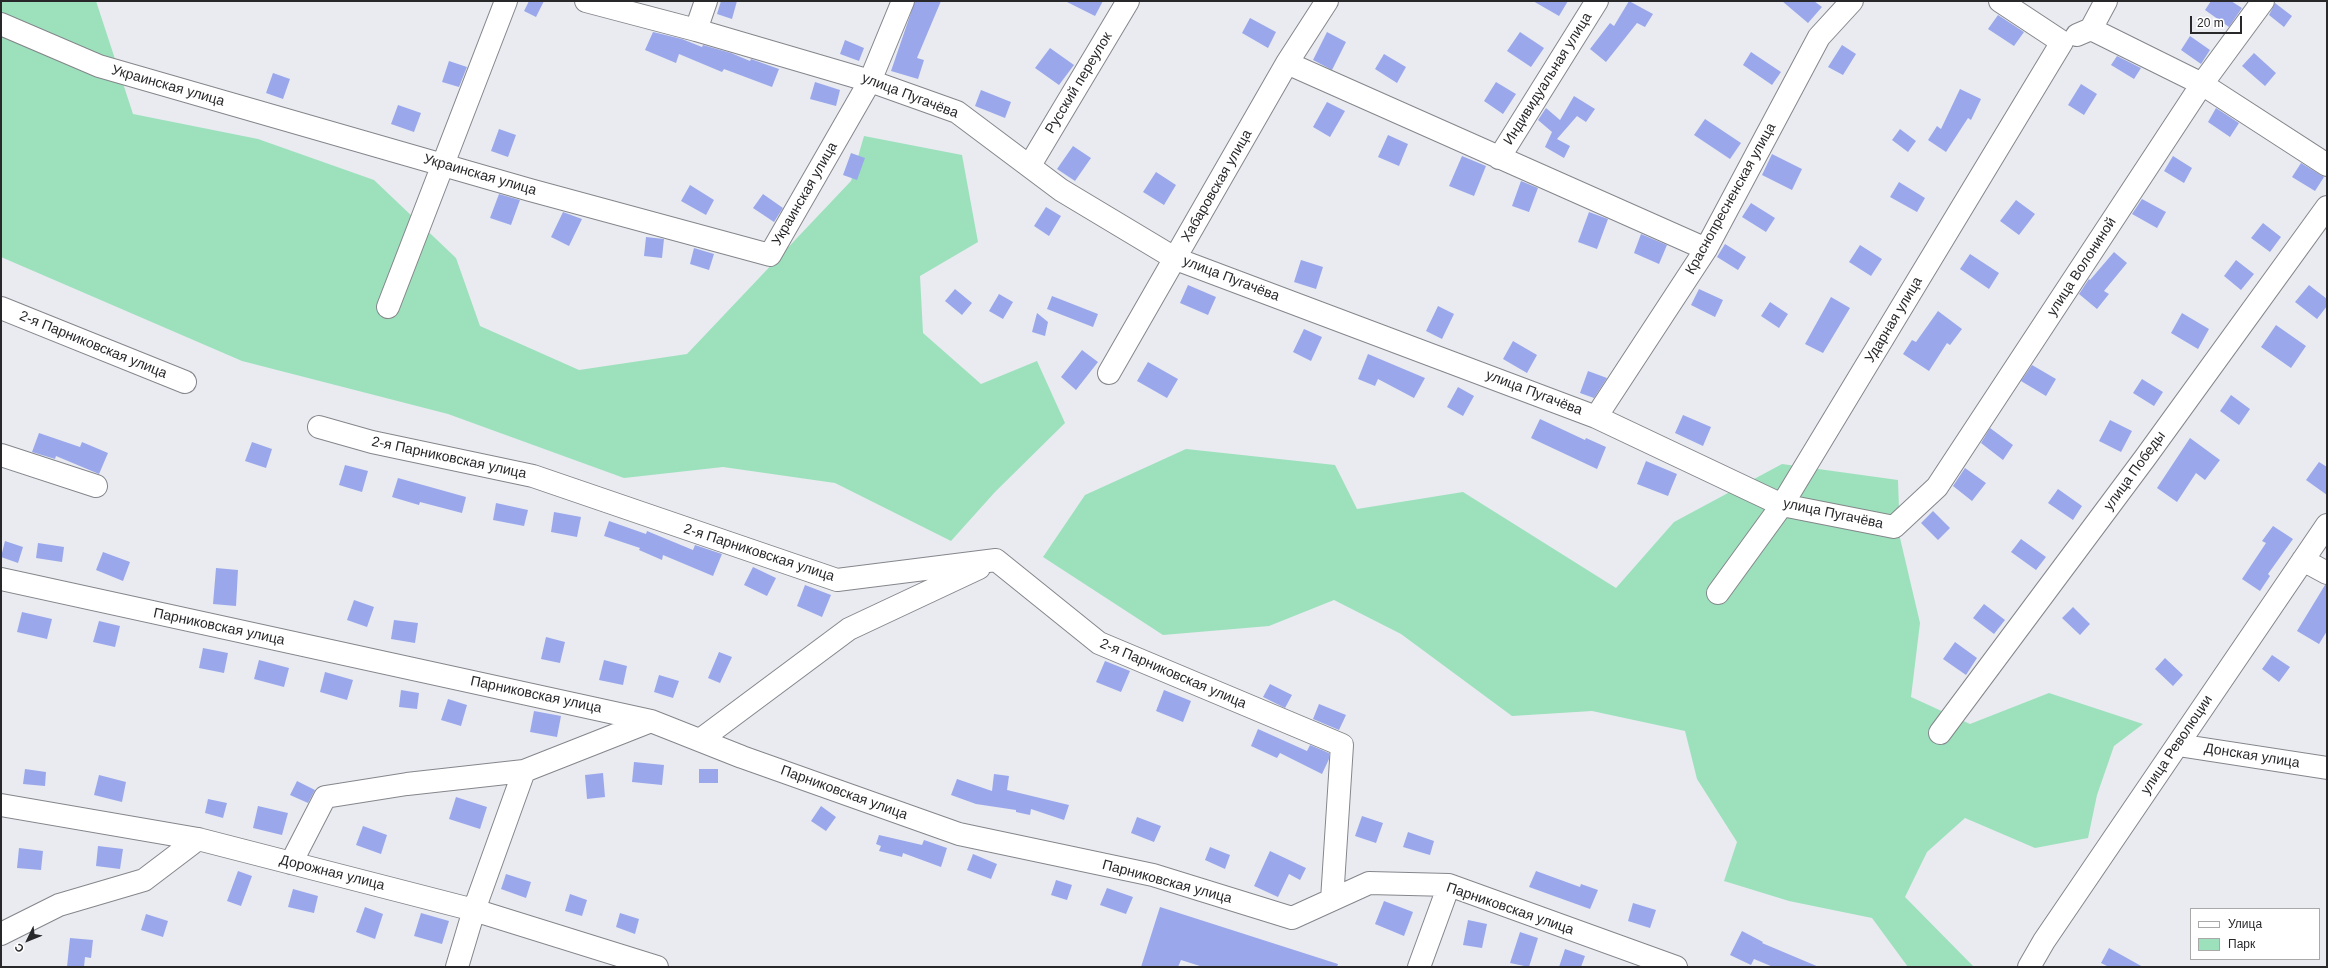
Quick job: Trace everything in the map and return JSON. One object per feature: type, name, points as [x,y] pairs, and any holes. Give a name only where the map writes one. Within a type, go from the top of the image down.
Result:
[{"type":"street","points":[[388,307],[506,1]]},
{"type":"street","name":"улица Пугачёва","points":[[586,1],[696,30],[870,80],[957,112],[1030,165],[1061,190],[1176,259],[1596,417],[1782,505],[1894,527]]},
{"type":"street","points":[[696,30],[706,1]]},
{"type":"street","points":[[870,80],[903,1]]},
{"type":"street","name":"Русский переулок","points":[[1030,165],[1128,1]]},
{"type":"street","name":"Хабаровская улица","points":[[1108,373],[1176,259],[1287,63],[1327,1]]},
{"type":"street","name":"Индивидуальная улица","points":[[1499,158],[1598,1]]},
{"type":"street","name":"Краснопресненская улица","points":[[1596,417],[1706,249],[1819,37],[1852,1]]},
{"type":"street","points":[[2000,1],[2062,42],[2091,29],[2106,1]]},
{"type":"street","name":"улица Волониной","points":[[1894,527],[1937,487],[2202,84],[2263,1]]},
{"type":"street","name":"Украинская улица","points":[[1,24],[100,66],[770,255],[870,80]]},
{"type":"street","points":[[2091,29],[2202,84],[2327,165]]},
{"type":"street","name":"Ударная улица","points":[[1718,593],[1782,505],[2062,42]]},
{"type":"street","points":[[1287,63],[1706,249]]},
{"type":"street","name":"улица Победы","points":[[1940,733],[2140,465],[2327,207]]},
{"type":"street","name":"2-я Парниковская улица","points":[[1,308],[184,382]]},
{"type":"street","name":"2-я Парниковская улица","points":[[319,427],[372,442],[532,476],[837,580],[996,560],[1099,643],[1342,745],[1332,900]]},
{"type":"street","points":[[1,455],[96,486]]},
{"type":"street","name":"улица Революции","points":[[2029,967],[2044,941],[2327,525]]},
{"type":"street","points":[[700,740],[849,629],[996,560]]},
{"type":"street","points":[[2303,560],[2327,574]]},
{"type":"street","name":"Парниковская улица","points":[[1,579],[651,721],[960,834],[1153,876],[1292,918],[1369,883],[1449,885],[1676,967]]},
{"type":"street","points":[[291,863],[325,797],[407,784],[524,771],[651,721]]},
{"type":"street","name":"Донская улица","points":[[2178,745],[2327,768]]},
{"type":"street","points":[[456,967],[474,910],[524,771]]},
{"type":"street","name":"Дорожная улица","points":[[1,805],[198,839],[474,910],[657,967]]},
{"type":"street","points":[[1,934],[59,905],[144,880],[198,839]]},
{"type":"street","points":[[1419,967],[1449,885]]},
{"type":"green space","points":[[1,1],[96,1],[133,114],[258,139],[374,180],[456,258],[480,326],[579,370],[687,354],[851,181],[864,136],[962,155],[978,242],[920,276],[923,333],[981,384],[1037,361],[1065,423],[995,492],[951,541],[835,483],[723,467],[624,478],[448,414],[242,361],[1,257]]},
{"type":"green space","points":[[1186,449],[1335,465],[1357,509],[1463,492],[1616,588],[1674,522],[1782,464],[1898,480],[1900,538],[1920,623],[1911,697],[1970,724],[2049,693],[2143,724],[2114,746],[2097,795],[2088,838],[2035,848],[1965,818],[1927,852],[1905,897],[1974,967],[1908,967],[1872,918],[1789,901],[1724,881],[1737,842],[1697,779],[1685,731],[1592,711],[1512,716],[1401,634],[1334,600],[1269,626],[1163,635],[1043,557],[1085,495]]},
{"type":"building","points":[[529,1],[544,1],[536,17],[524,11]]},
{"type":"building","points":[[721,1],[737,1],[732,19],[717,14]]},
{"type":"building","points":[[915,1],[941,1],[917,58],[924,60],[918,79],[891,71]]},
{"type":"building","points":[[1065,1],[1103,1],[1095,16]]},
{"type":"building","points":[[1533,1],[1568,1],[1559,16]]},
{"type":"building","points":[[1629,1],[1653,14],[1645,27],[1637,23],[1606,62],[1590,49],[1610,23],[1614,26]]},
{"type":"building","points":[[1782,1],[1814,1],[1822,7],[1808,23]]},
{"type":"building","points":[[2211,1],[2231,1],[2242,8],[2229,27],[2205,10]]},
{"type":"building","points":[[2275,3],[2292,16],[2284,27],[2269,15]]},
{"type":"building","points":[[1998,15],[2024,32],[2014,46],[1988,29]]},
{"type":"building","points":[[1250,18],[1276,32],[1268,48],[1242,33]]},
{"type":"building","points":[[653,32],[682,39],[702,47],[703,45],[731,53],[750,61],[751,59],[779,69],[772,87],[724,69],[722,72],[679,54],[676,63],[645,50]]},
{"type":"building","points":[[1327,32],[1346,42],[1332,70],[1313,60]]},
{"type":"building","points":[[1520,32],[1544,48],[1531,67],[1507,51]]},
{"type":"building","points":[[2190,36],[2210,50],[2201,64],[2181,50]]},
{"type":"building","points":[[845,40],[864,48],[859,61],[840,54]]},
{"type":"building","points":[[1842,45],[1856,54],[1843,75],[1828,67]]},
{"type":"building","points":[[1050,48],[1074,65],[1059,85],[1035,68]]},
{"type":"building","points":[[1751,52],[1781,72],[1772,85],[1743,65]]},
{"type":"building","points":[[2254,53],[2276,73],[2265,86],[2242,66]]},
{"type":"building","points":[[1384,54],[1406,67],[1397,83],[1375,69]]},
{"type":"building","points":[[2117,56],[2141,68],[2134,79],[2111,65]]},
{"type":"building","points":[[449,61],[467,67],[459,87],[442,82]]},
{"type":"building","points":[[273,73],[290,79],[283,99],[266,93]]},
{"type":"building","points":[[815,82],[840,90],[836,106],[810,99]]},
{"type":"building","points":[[1496,82],[1516,94],[1503,114],[1484,101]]},
{"type":"building","points":[[2081,84],[2097,94],[2084,115],[2068,105]]},
{"type":"building","points":[[1960,89],[1981,99],[1971,120],[1968,118],[1946,152],[1928,140],[1937,126],[1941,129]]},
{"type":"building","points":[[981,90],[1011,102],[1005,118],[975,106]]},
{"type":"building","points":[[1574,96],[1595,109],[1586,122],[1577,116],[1557,139],[1570,146],[1564,158],[1545,147],[1552,132],[1538,120],[1546,108],[1560,120]]},
{"type":"building","points":[[1327,102],[1345,111],[1330,137],[1313,127]]},
{"type":"building","points":[[398,105],[421,113],[414,132],[391,124]]},
{"type":"building","points":[[2216,108],[2239,123],[2230,137],[2208,122]]},
{"type":"building","points":[[1705,119],[1741,143],[1730,159],[1694,135]]},
{"type":"building","points":[[499,129],[516,135],[508,157],[491,151]]},
{"type":"building","points":[[1900,129],[1916,141],[1908,152],[1892,140]]},
{"type":"building","points":[[1388,135],[1408,144],[1399,166],[1378,157]]},
{"type":"building","points":[[1073,146],[1091,158],[1075,181],[1057,169]]},
{"type":"building","points":[[851,153],[865,158],[857,180],[843,175]]},
{"type":"building","points":[[1772,154],[1802,169],[1792,190],[1762,175]]},
{"type":"building","points":[[1462,156],[1486,166],[1474,196],[1449,186]]},
{"type":"building","points":[[2173,156],[2192,168],[2184,183],[2164,171]]},
{"type":"building","points":[[2301,163],[2324,177],[2315,191],[2292,177]]},
{"type":"building","points":[[1156,172],[1176,185],[1164,205],[1143,192]]},
{"type":"building","points":[[1521,181],[1538,188],[1529,212],[1512,206]]},
{"type":"building","points":[[1899,182],[1925,198],[1917,212],[1890,197]]},
{"type":"building","points":[[690,185],[714,200],[706,215],[681,201]]},
{"type":"building","points":[[499,194],[520,200],[511,225],[490,218]]},
{"type":"building","points":[[763,194],[783,208],[774,222],[753,208]]},
{"type":"building","points":[[2142,199],[2166,212],[2157,228],[2132,214]]},
{"type":"building","points":[[2016,200],[2035,214],[2019,235],[2000,221]]},
{"type":"building","points":[[1751,203],[1775,218],[1766,232],[1742,217]]},
{"type":"building","points":[[1046,207],[1061,216],[1049,236],[1034,226]]},
{"type":"building","points":[[563,212],[582,219],[569,246],[551,237]]},
{"type":"building","points":[[1589,212],[1608,219],[1597,249],[1578,242]]},
{"type":"building","points":[[2263,223],[2281,237],[2270,252],[2251,238]]},
{"type":"building","points":[[1641,234],[1667,245],[1659,264],[1634,253]]},
{"type":"building","points":[[646,237],[664,239],[662,258],[644,256]]},
{"type":"building","points":[[1725,244],[1746,257],[1738,270],[1717,257]]},
{"type":"building","points":[[1860,245],[1882,259],[1871,276],[1849,262]]},
{"type":"building","points":[[694,248],[714,254],[709,270],[690,264]]},
{"type":"building","points":[[2114,252],[2127,263],[2104,291],[2109,294],[2097,309],[2079,294],[2089,279],[2090,280]]},
{"type":"building","points":[[1970,254],[1999,273],[1989,289],[1960,269]]},
{"type":"building","points":[[1301,260],[1323,267],[1316,289],[1294,282]]},
{"type":"building","points":[[2236,260],[2254,274],[2241,290],[2224,276]]},
{"type":"building","points":[[1188,285],[1216,297],[1208,315],[1180,303]]},
{"type":"building","points":[[2309,285],[2327,299],[2327,306],[2317,319],[2295,302]]},
{"type":"building","points":[[955,289],[972,303],[962,315],[945,301]]},
{"type":"building","points":[[1699,289],[1723,300],[1715,317],[1691,305]]},
{"type":"building","points":[[999,294],[1013,302],[1003,319],[989,311]]},
{"type":"building","points":[[1052,296],[1098,314],[1093,327],[1047,309]]},
{"type":"building","points":[[1831,297],[1850,308],[1823,353],[1805,344]]},
{"type":"building","points":[[1770,302],[1788,314],[1779,328],[1761,316]]},
{"type":"building","points":[[1438,306],[1454,314],[1442,339],[1426,331]]},
{"type":"building","points":[[1938,311],[1962,329],[1950,345],[1947,343],[1929,371],[1903,354],[1912,340],[1916,342]]},
{"type":"building","points":[[1037,313],[1048,322],[1045,336],[1032,332]]},
{"type":"building","points":[[2182,313],[2209,329],[2198,349],[2171,333]]},
{"type":"building","points":[[2276,325],[2306,346],[2291,368],[2261,347]]},
{"type":"building","points":[[1304,329],[1322,337],[1311,361],[1293,352]]},
{"type":"building","points":[[1513,341],[1537,355],[1527,373],[1503,359]]},
{"type":"building","points":[[1082,350],[1098,362],[1076,390],[1061,377]]},
{"type":"building","points":[[1368,354],[1425,378],[1414,398],[1378,379],[1375,386],[1358,379]]},
{"type":"building","points":[[1148,362],[1178,379],[1167,398],[1137,381]]},
{"type":"building","points":[[2032,365],[2056,379],[2046,396],[2021,381]]},
{"type":"building","points":[[1588,371],[1607,378],[1594,398],[1580,393]]},
{"type":"building","points":[[2142,379],[2163,392],[2154,406],[2133,393]]},
{"type":"building","points":[[1458,387],[1474,396],[1463,416],[1447,407]]},
{"type":"building","points":[[2231,395],[2250,409],[2239,425],[2220,411]]},
{"type":"building","points":[[1683,415],[1711,427],[1703,446],[1675,433]]},
{"type":"building","points":[[1540,419],[1585,440],[1586,438],[1606,447],[1597,469],[1531,438]]},
{"type":"building","points":[[2110,420],[2132,431],[2121,452],[2099,441]]},
{"type":"building","points":[[1990,428],[2013,445],[2003,460],[1981,443]]},
{"type":"building","points":[[39,433],[80,447],[82,442],[108,453],[99,474],[56,456],[55,459],[32,452]]},
{"type":"building","points":[[2190,438],[2220,460],[2205,480],[2196,473],[2177,502],[2157,488]]},
{"type":"building","points":[[252,442],[272,449],[266,468],[245,461]]},
{"type":"building","points":[[1646,461],[1677,474],[1668,496],[1637,484]]},
{"type":"building","points":[[2319,462],[2327,467],[2327,495],[2306,480]]},
{"type":"building","points":[[345,465],[368,471],[362,492],[339,485]]},
{"type":"building","points":[[1965,468],[1986,483],[1972,501],[1953,486]]},
{"type":"building","points":[[398,478],[466,497],[462,513],[420,502],[419,505],[392,497]]},
{"type":"building","points":[[2058,489],[2082,506],[2073,520],[2048,503]]},
{"type":"building","points":[[496,503],[528,510],[524,526],[493,520]]},
{"type":"building","points":[[1933,511],[1950,528],[1938,540],[1921,523]]},
{"type":"building","points":[[554,512],[581,517],[577,537],[551,532]]},
{"type":"building","points":[[609,521],[646,534],[647,531],[693,550],[695,545],[722,554],[713,576],[663,555],[662,560],[639,550],[640,548],[604,536]]},
{"type":"building","points":[[2273,526],[2293,539],[2268,574],[2270,576],[2260,591],[2242,579],[2266,543],[2262,541]]},
{"type":"building","points":[[2021,539],[2046,557],[2036,570],[2011,552]]},
{"type":"building","points":[[5,541],[23,547],[18,563],[1,557]]},
{"type":"building","points":[[38,543],[64,547],[62,562],[36,558]]},
{"type":"building","points":[[103,552],[130,562],[123,581],[96,570]]},
{"type":"building","points":[[753,567],[776,578],[767,596],[744,585]]},
{"type":"building","points":[[216,568],[238,570],[236,606],[213,604]]},
{"type":"building","points":[[805,585],[831,595],[822,617],[797,606]]},
{"type":"building","points":[[2325,585],[2327,585],[2327,631],[2319,644],[2297,631]]},
{"type":"building","points":[[354,600],[374,607],[367,627],[347,620]]},
{"type":"building","points":[[1984,604],[2005,620],[1994,634],[1973,618]]},
{"type":"building","points":[[2073,607],[2090,624],[2080,635],[2062,618]]},
{"type":"building","points":[[22,612],[52,619],[47,639],[17,632]]},
{"type":"building","points":[[394,620],[418,623],[415,643],[391,639]]},
{"type":"building","points":[[99,621],[120,626],[115,647],[93,642]]},
{"type":"building","points":[[546,637],[565,642],[560,663],[541,659]]},
{"type":"building","points":[[1955,642],[1977,658],[1966,675],[1943,659]]},
{"type":"building","points":[[203,648],[228,653],[224,673],[199,668]]},
{"type":"building","points":[[719,652],[732,657],[720,683],[708,678]]},
{"type":"building","points":[[2272,655],[2290,667],[2279,682],[2262,669]]},
{"type":"building","points":[[2165,658],[2183,675],[2173,686],[2155,669]]},
{"type":"building","points":[[259,660],[289,668],[284,687],[254,679]]},
{"type":"building","points":[[604,660],[627,666],[623,685],[599,680]]},
{"type":"building","points":[[1105,661],[1130,671],[1121,692],[1096,682]]},
{"type":"building","points":[[325,672],[353,680],[347,700],[320,692]]},
{"type":"building","points":[[659,675],[679,681],[673,698],[654,692]]},
{"type":"building","points":[[1270,684],[1292,695],[1285,708],[1263,697]]},
{"type":"building","points":[[401,690],[419,693],[417,709],[399,707]]},
{"type":"building","points":[[1164,690],[1191,701],[1183,722],[1156,711]]},
{"type":"building","points":[[448,699],[467,705],[461,726],[441,720]]},
{"type":"building","points":[[1319,704],[1346,715],[1339,730],[1313,719]]},
{"type":"building","points":[[534,711],[561,716],[557,737],[530,732]]},
{"type":"building","points":[[1258,729],[1307,751],[1310,745],[1329,753],[1329,759],[1322,774],[1280,753],[1277,758],[1251,746]]},
{"type":"building","points":[[634,762],[664,765],[662,785],[632,782]]},
{"type":"building","points":[[25,769],[46,772],[45,786],[23,784]]},
{"type":"building","points":[[699,769],[718,769],[718,783],[699,783]]},
{"type":"building","points":[[603,773],[605,797],[587,799],[585,775]]},
{"type":"building","points":[[994,774],[1009,776],[1007,790],[1069,805],[1064,820],[1031,809],[1030,815],[1016,812],[1016,810],[976,804],[951,795],[957,779],[992,791]]},
{"type":"building","points":[[99,775],[126,782],[122,802],[94,795]]},
{"type":"building","points":[[297,781],[315,790],[308,803],[290,795]]},
{"type":"building","points":[[456,797],[487,807],[480,829],[449,819]]},
{"type":"building","points":[[208,799],[227,803],[223,818],[205,813]]},
{"type":"building","points":[[258,806],[288,813],[282,835],[253,828]]},
{"type":"building","points":[[821,806],[836,817],[826,831],[811,821]]},
{"type":"building","points":[[1362,816],[1383,823],[1376,843],[1355,836]]},
{"type":"building","points":[[1137,817],[1161,826],[1154,842],[1131,833]]},
{"type":"building","points":[[363,826],[387,835],[381,854],[356,845]]},
{"type":"building","points":[[1408,832],[1434,841],[1430,855],[1403,847]]},
{"type":"building","points":[[879,835],[922,845],[924,840],[947,848],[941,867],[903,853],[902,857],[879,851],[881,846],[876,844]]},
{"type":"building","points":[[98,846],[123,849],[120,869],[96,866]]},
{"type":"building","points":[[1210,847],[1230,855],[1225,869],[1205,860]]},
{"type":"building","points":[[19,848],[43,851],[41,870],[17,868]]},
{"type":"building","points":[[1270,851],[1306,868],[1300,880],[1289,874],[1278,897],[1254,886]]},
{"type":"building","points":[[973,854],[997,864],[991,879],[967,870]]},
{"type":"building","points":[[238,871],[252,876],[241,906],[227,901]]},
{"type":"building","points":[[1536,871],[1580,887],[1581,884],[1598,890],[1590,909],[1529,887]]},
{"type":"building","points":[[506,874],[531,882],[526,898],[501,889]]},
{"type":"building","points":[[1056,880],[1072,885],[1067,900],[1051,895]]},
{"type":"building","points":[[1107,888],[1133,897],[1126,914],[1100,905]]},
{"type":"building","points":[[293,889],[318,896],[314,913],[288,907]]},
{"type":"building","points":[[570,894],[587,900],[582,916],[565,911]]},
{"type":"building","points":[[1384,901],[1413,912],[1404,936],[1375,924]]},
{"type":"building","points":[[1633,903],[1656,910],[1650,928],[1628,921]]},
{"type":"building","points":[[365,907],[383,914],[375,939],[356,932]]},
{"type":"building","points":[[1160,907],[1338,964],[1337,967],[1203,967],[1181,960],[1178,967],[1141,967]]},
{"type":"building","points":[[421,913],[449,921],[442,944],[414,936]]},
{"type":"building","points":[[620,913],[639,919],[635,934],[616,927]]},
{"type":"building","points":[[146,914],[168,921],[163,937],[141,930]]},
{"type":"building","points":[[1468,920],[1487,924],[1482,948],[1463,945]]},
{"type":"building","points":[[1742,931],[1763,942],[1762,943],[1819,967],[1773,967],[1754,959],[1751,965],[1730,955]]},
{"type":"building","points":[[1520,932],[1538,938],[1529,967],[1510,963]]},
{"type":"building","points":[[70,938],[93,940],[91,958],[85,957],[84,967],[67,967]]},
{"type":"building","points":[[2109,948],[2143,967],[2109,967],[2101,963]]},
{"type":"building","points":[[1565,949],[1585,956],[1581,967],[1559,967]]}]
